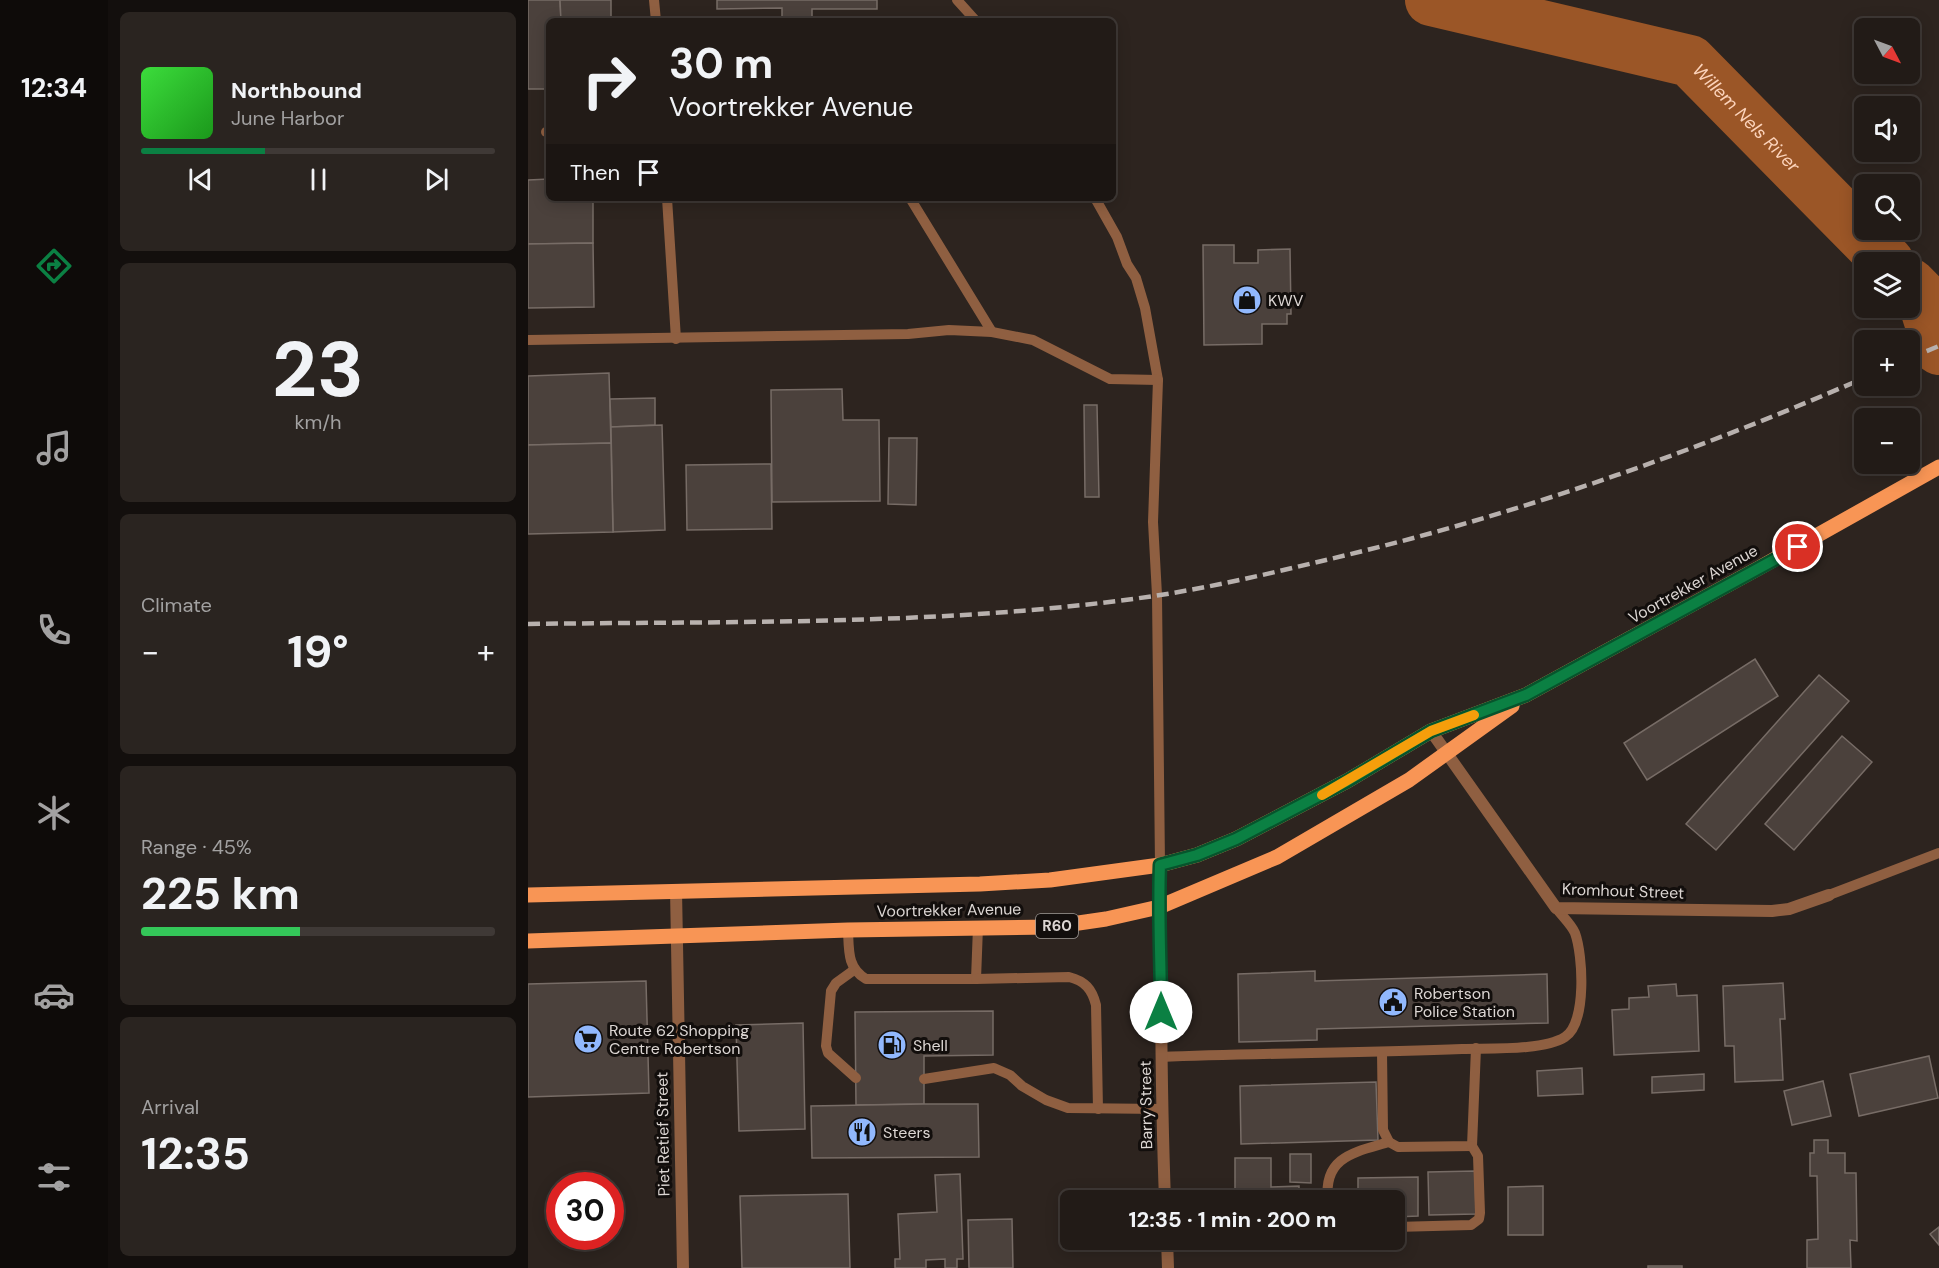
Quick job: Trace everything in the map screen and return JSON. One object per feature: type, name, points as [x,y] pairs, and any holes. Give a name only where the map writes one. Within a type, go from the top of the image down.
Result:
[{"type":"main road","name":"Voortrekker Avenue","points":[[528,895],[1050,880],[1160,865],[1197,855],[1284,816],[1431,731],[1526,695],[1939,467]]},
{"type":"main road","name":"Voortrekker Avenue","points":[[528,941],[848,930],[1051,927],[1106,919],[1159,907],[1276,857],[1409,780],[1526,695]]},
{"type":"street","name":"Kromhout Street","points":[[1431,731],[1556,908],[1772,911],[1789,909],[1829,895]]},
{"type":"street","name":"Barry Street","points":[[1160,865],[1165,1190]]},
{"type":"street","name":"Piet Retief Street","points":[[676,890],[683,1268]]},
{"type":"street","points":[[1167,1250],[1168,1268]]},
{"type":"lane","points":[[654,0],[656,18]]},
{"type":"lane","points":[[957,0],[973,18]]},
{"type":"lane","points":[[667,201],[676,339]]},
{"type":"lane","points":[[912,201],[992,332]]},
{"type":"lane","points":[[1097,201],[1117,237],[1127,264],[1137,278],[1158,380],[1153,522],[1160,865]]},
{"type":"lane","points":[[528,340],[908,334],[950,330],[992,332],[1033,340],[1110,379],[1158,380]]},
{"type":"lane","points":[[1829,895],[1939,853]]},
{"type":"lane","points":[[1161,1057],[1382,1052],[1543,1045],[1558,1041],[1573,1030],[1580,1011],[1579,947],[1574,931],[1556,908]]},
{"type":"lane","points":[[976,979],[978,927]]},
{"type":"lane","points":[[848,930],[850,962],[854,970],[866,979],[1069,977],[1080,980],[1094,996],[1096,1005],[1098,1108]]},
{"type":"lane","points":[[854,970],[836,983],[831,991],[826,1046],[828,1053],[856,1078]]},
{"type":"lane","points":[[1405,1227],[1471,1226],[1476,1222],[1480,1213],[1478,1156],[1472,1146],[1476,1048]]},
{"type":"lane","points":[[1382,1052],[1383,1130],[1389,1142],[1398,1147],[1472,1146]]},
{"type":"lane","points":[[924,1079],[994,1068],[1010,1075],[1046,1100],[1068,1108],[1162,1109]]},
{"type":"lane","points":[[1328,1190],[1329,1180],[1335,1168],[1348,1155],[1389,1142]]},
{"type":"building","points":[[528,0],[560,0],[561,18],[546,18],[546,89],[528,89]]},
{"type":"building","points":[[560,0],[611,0],[611,18],[561,18]]},
{"type":"building","points":[[717,0],[877,0],[877,9],[812,9],[812,17],[782,18],[782,8],[717,9]]},
{"type":"building","points":[[546,179],[546,201],[593,201],[593,243],[528,244],[528,180]]},
{"type":"building","points":[[593,243],[594,307],[528,308],[528,244]]},
{"type":"building","points":[[1203,245],[1234,245],[1234,263],[1258,263],[1258,250],[1290,249],[1291,314],[1287,314],[1287,324],[1262,324],[1262,344],[1204,345]]},
{"type":"building","points":[[609,373],[611,443],[528,445],[528,376]]},
{"type":"building","points":[[842,389],[843,420],[879,420],[880,501],[772,502],[771,390]]},
{"type":"building","points":[[655,398],[655,425],[611,427],[610,399]]},
{"type":"building","points":[[1084,405],[1097,405],[1099,497],[1085,497]]},
{"type":"building","points":[[662,425],[665,530],[613,532],[611,427]]},
{"type":"building","points":[[889,438],[917,438],[916,505],[888,504]]},
{"type":"building","points":[[611,443],[613,532],[528,534],[528,445]]},
{"type":"building","points":[[771,464],[772,529],[687,530],[686,465]]},
{"type":"building","points":[[1755,659],[1778,696],[1647,780],[1624,743]]},
{"type":"building","points":[[1819,675],[1849,701],[1716,850],[1686,824]]},
{"type":"building","points":[[1842,736],[1872,762],[1794,850],[1765,824]]},
{"type":"building","name":"Robertson Police Station","points":[[1315,971],[1315,981],[1547,974],[1548,1023],[1317,1029],[1317,1040],[1239,1042],[1238,974]]},
{"type":"building","name":"Route 62 Shopping Centre Robertson","points":[[646,981],[649,1093],[528,1097],[528,984]]},
{"type":"building","points":[[1783,983],[1785,1019],[1780,1019],[1783,1080],[1735,1082],[1734,1046],[1725,1046],[1723,986]]},
{"type":"building","points":[[1676,984],[1677,996],[1697,995],[1699,1051],[1614,1055],[1612,1010],[1629,1009],[1629,998],[1649,997],[1648,986]]},
{"type":"building","points":[[993,1011],[993,1055],[924,1056],[924,1104],[856,1105],[855,1012]]},
{"type":"building","points":[[803,1023],[805,1129],[739,1131],[736,1025]]},
{"type":"building","points":[[1929,1056],[1938,1098],[1859,1116],[1850,1074]]},
{"type":"building","points":[[1582,1068],[1583,1094],[1538,1096],[1537,1071]]},
{"type":"building","points":[[1704,1074],[1704,1090],[1652,1093],[1652,1077]]},
{"type":"building","points":[[1823,1081],[1831,1116],[1792,1125],[1784,1091]]},
{"type":"building","points":[[1376,1082],[1378,1140],[1241,1144],[1240,1086]]},
{"type":"building","points":[[978,1104],[979,1157],[812,1158],[811,1106]]},
{"type":"building","points":[[1814,1140],[1828,1140],[1828,1153],[1845,1153],[1845,1173],[1856,1173],[1857,1241],[1850,1240],[1851,1268],[1807,1268],[1807,1240],[1818,1239],[1817,1176],[1810,1176],[1810,1153],[1814,1153]]},
{"type":"building","points":[[1290,1154],[1311,1154],[1311,1183],[1290,1182]]},
{"type":"building","points":[[1235,1158],[1271,1158],[1271,1187],[1299,1186],[1299,1190],[1235,1190]]},
{"type":"building","points":[[1475,1171],[1476,1214],[1429,1215],[1428,1172]]},
{"type":"building","points":[[960,1174],[963,1259],[957,1259],[957,1268],[945,1268],[945,1259],[926,1260],[926,1268],[895,1268],[895,1259],[900,1259],[898,1214],[937,1212],[935,1175]]},
{"type":"building","points":[[1418,1177],[1418,1216],[1405,1217],[1405,1190],[1358,1190],[1358,1178]]},
{"type":"building","points":[[1543,1186],[1543,1235],[1508,1235],[1508,1187]]},
{"type":"building","points":[[848,1194],[850,1268],[742,1268],[740,1196]]},
{"type":"building","points":[[1012,1219],[1013,1268],[969,1268],[968,1220]]},
{"type":"building","points":[[1939,1227],[1939,1245],[1930,1234]]},
{"type":"building","points":[[1648,1266],[1682,1266],[1682,1268],[1648,1268]]},
{"type":"waterway","name":"Willem Nels River","points":[[1431,0],[1690,61],[1878,252]]},
{"type":"waterway","name":"Willem Nels River","points":[[1920,294],[1939,349]]},
{"type":"railway","points":[[1920,354],[1939,346]]},
{"type":"railway","points":[[528,624],[763,622],[998,613],[1076,606],[1198,588],[1398,542],[1534,503],[1668,457],[1854,382]]},
{"type":"slow traffic","points":[[1322,795],[1431,731],[1474,715]]},
{"type":"place","name":"KWV","points":[[1247,300]]},
{"type":"place","name":"Robertson Police Station","points":[[1393,1002]]},
{"type":"place","name":"Route 62 Shopping Centre Robertson","points":[[588,1039]]},
{"type":"place","name":"Shell","points":[[892,1045]]},
{"type":"place","name":"Steers","points":[[862,1132]]},
{"type":"route","points":[[1161,1012],[1160,865],[1197,855],[1284,816],[1431,731],[1526,695],[1798,547]]}]
